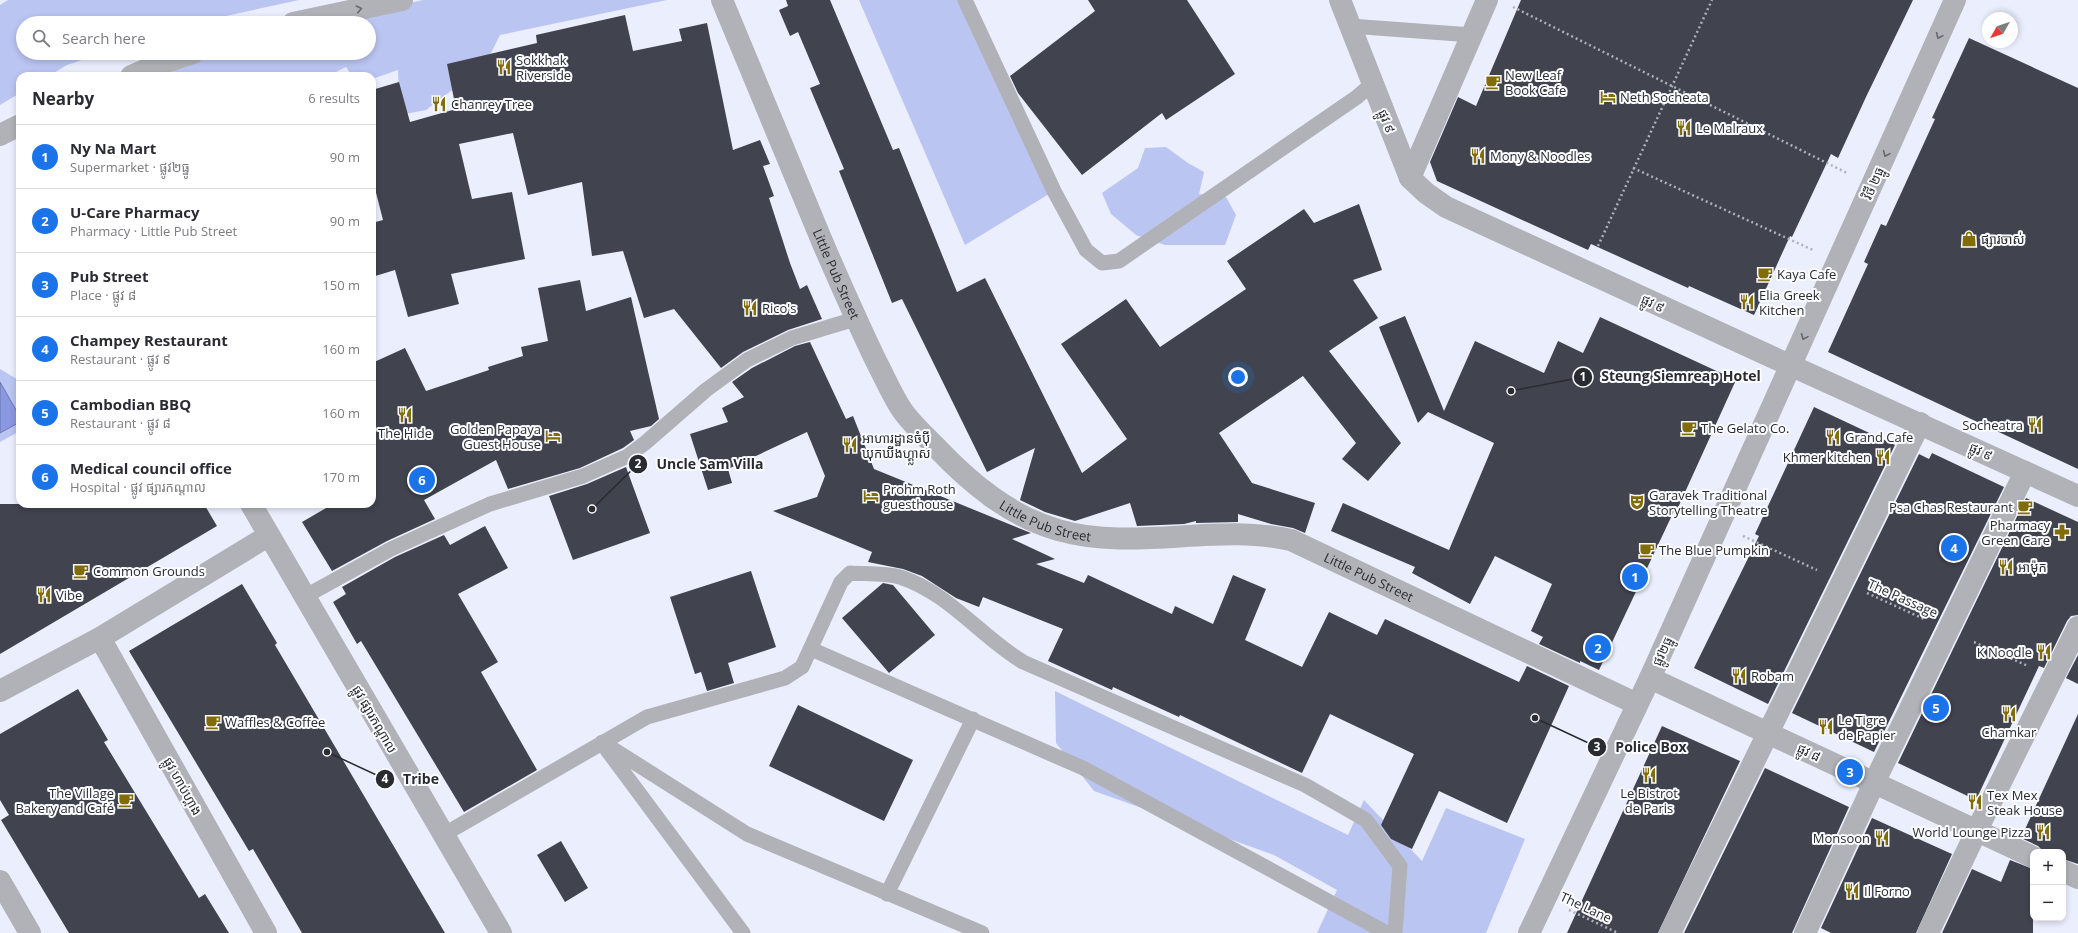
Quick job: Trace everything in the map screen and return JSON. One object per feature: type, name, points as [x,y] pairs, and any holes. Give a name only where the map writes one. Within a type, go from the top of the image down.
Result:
[{"type":"street","points":[[326,16],[402,0]]},
{"type":"street","name":"Little Pub Street","points":[[722,0],[855,319],[903,410],[957,469],[986,494],[1018,514],[1056,530],[1089,537],[1123,539],[1256,534],[1291,540],[1637,704]]},
{"type":"street","name":"ផ្លូវ ៩","points":[[1340,0],[1410,178],[1426,193],[1446,207],[1790,366],[1920,422],[2078,496]]},
{"type":"street","points":[[1410,178],[1488,0]]},
{"type":"street","name":"វិថី ២ធ្នូ","points":[[1790,366],[1955,0]]},
{"type":"street","points":[[156,70],[178,60]]},
{"type":"street","points":[[0,135],[16,127]]},
{"type":"street","name":"ផ្លូវ២ធ្នូ","points":[[1529,933],[1650,678],[1790,366]]},
{"type":"street","points":[[1670,933],[1920,422]]},
{"type":"street","points":[[1805,933],[1874,783],[2025,472]]},
{"type":"street","name":"ផ្លូវ ផ្សារកណ្តាល","points":[[253,508],[268,536],[501,933]]},
{"type":"street","points":[[0,691],[100,638],[268,536]]},
{"type":"street","points":[[1928,933],[1977,830],[2078,627]]},
{"type":"street","name":"ផ្លូវ ហាប់ហ្គាង","points":[[100,638],[266,933]]},
{"type":"street","name":"ផ្លូវ ៨","points":[[1650,678],[2030,856]]},
{"type":"street","points":[[2066,872],[2078,878]]},
{"type":"street","points":[[0,881],[30,933]]},
{"type":"lane","points":[[965,0],[1054,191],[1086,250],[1102,263],[1119,262],[1357,97],[1372,84]]},
{"type":"lane","points":[[1350,26],[1472,35]]},
{"type":"lane","points":[[304,597],[391,549],[490,504],[583,476],[628,456],[706,390],[747,360],[792,338],[855,319]]},
{"type":"lane","points":[[443,835],[647,717],[785,678],[802,667],[842,582],[850,573],[899,577],[943,598],[1003,650],[1023,662],[1305,785],[1366,820],[1400,866],[1395,933]]},
{"type":"lane","points":[[811,649],[1083,768],[1387,933]]},
{"type":"lane","points":[[887,894],[973,719]]},
{"type":"lane","points":[[602,742],[747,834],[982,933]]},
{"type":"lane","points":[[602,742],[742,933]]},
{"type":"path","points":[[1586,272],[1712,0]]},
{"type":"path","points":[[1512,7],[1872,186]]},
{"type":"path","points":[[1634,168],[1837,261]]},
{"type":"path","name":"The Passage","points":[[1719,525],[2053,678]]},
{"type":"path","name":"The Lane","points":[[1545,899],[1618,933]]},
{"type":"shaded area","points":[[8,0],[299,0],[226,16],[16,16],[16,60],[82,60],[67,65],[56,72],[16,72],[16,95],[0,105],[0,5]]},
{"type":"shaded area","points":[[423,0],[667,0],[500,35],[485,65],[426,110],[400,115],[398,70],[376,78],[376,72],[349,72],[346,67],[336,72],[160,72],[163,66],[185,60],[376,60],[376,16],[349,16]]},
{"type":"shaded area","points":[[859,0],[965,0],[1054,191],[965,245]]},
{"type":"shaded area","points":[[1166,147],[1188,163],[1204,172],[1199,194],[1226,197],[1236,215],[1225,245],[1165,245],[1136,235],[1111,214],[1102,193],[1138,168],[1145,148]]},
{"type":"shaded area","points":[[0,369],[16,379],[16,433],[0,442]]},
{"type":"shaded area","points":[[1055,691],[1348,835],[1364,800],[1422,861],[1446,808],[1525,839],[1486,933],[1317,933],[1337,890],[1274,855],[1094,791],[1056,743]]},
{"type":"water","points":[[0,382],[16,410],[16,424],[0,433]]},
{"type":"building","points":[[786,0],[830,0],[893,150],[899,148],[957,292],[985,278],[1082,473],[1127,439],[1061,344],[1126,299],[1160,347],[1246,289],[1227,261],[1304,209],[1314,223],[1359,204],[1382,270],[1353,280],[1378,318],[1329,351],[1401,443],[1368,481],[1342,459],[1356,443],[1303,376],[1219,433],[1252,483],[1315,503],[1305,533],[1293,528],[1271,524],[1238,514],[1238,522],[1196,523],[1196,521],[1184,524],[1137,526],[1130,503],[1075,521],[1045,512],[1020,500],[1035,448],[987,472],[902,299],[892,303],[839,171],[844,169],[810,88],[820,84],[798,32],[790,36],[779,10],[788,6]]},
{"type":"building","points":[[1088,0],[1187,0],[1235,74],[1166,120],[1162,113],[1082,175],[1018,93],[1010,76],[1095,11]]},
{"type":"building","points":[[1521,0],[1913,0],[1838,158],[1831,154],[1792,237],[1790,236],[1754,315],[1689,286],[1688,288],[1591,244],[1588,250],[1437,181],[1430,162],[1458,97],[1476,106]]},
{"type":"building","points":[[625,15],[633,51],[682,41],[679,29],[707,23],[733,150],[760,140],[770,164],[763,166],[774,196],[769,198],[790,263],[800,289],[807,285],[822,319],[788,330],[743,352],[721,368],[674,309],[644,318],[623,251],[592,256],[582,182],[528,195],[513,133],[459,144],[472,199],[512,192],[525,259],[451,274],[459,304],[408,317],[395,270],[376,276],[376,222],[383,220],[376,193],[376,89],[399,82],[410,122],[456,109],[447,64],[537,43],[536,35]]},
{"type":"building","name":"ផ្សារចាស់","points":[[1969,38],[1982,44],[1982,48],[1991,48],[2078,88],[2078,469],[1828,352],[1868,264],[1864,262],[1881,224],[1886,226],[1935,119],[1932,118]]},
{"type":"building","points":[[580,280],[586,311],[631,297],[659,419],[651,426],[630,431],[634,440],[623,448],[580,468],[508,489],[496,460],[424,500],[435,519],[387,541],[332,571],[302,522],[326,508],[376,508],[376,361],[405,348],[426,391],[489,370],[488,367],[523,356],[521,347],[548,341],[538,288]]},
{"type":"building","points":[[1405,316],[1444,411],[1475,341],[1544,373],[1558,341],[1583,353],[1600,317],[1736,380],[1676,512],[1674,511],[1599,670],[1539,644],[1543,637],[1531,631],[1552,584],[1495,556],[1470,604],[1412,573],[1415,567],[1331,531],[1343,503],[1449,550],[1494,443],[1428,412],[1418,423],[1379,327]]},
{"type":"building","points":[[810,342],[846,419],[853,416],[874,469],[1031,533],[1012,539],[1055,559],[1036,564],[1084,583],[1088,575],[1172,614],[1175,606],[1213,624],[1233,575],[1266,589],[1245,640],[1302,667],[1329,612],[1377,635],[1385,619],[1519,682],[1527,666],[1569,686],[1507,823],[1439,791],[1412,849],[1391,839],[1381,825],[1414,754],[1330,714],[1302,773],[1180,715],[1179,717],[1113,687],[1112,690],[1048,661],[1063,629],[983,597],[979,607],[956,598],[922,576],[903,569],[868,562],[872,552],[773,511],[817,497],[825,476],[807,432],[728,469],[732,483],[708,490],[690,434],[728,422],[722,408],[744,397],[732,382],[752,368],[795,346]]},
{"type":"building","points":[[1814,407],[1895,445],[1768,704],[1694,668],[1759,536],[1755,534]]},
{"type":"building","points":[[1932,453],[2004,487],[1874,752],[1792,713],[1919,454],[1929,459]]},
{"type":"building","points":[[626,467],[650,533],[573,560],[549,496],[587,484]]},
{"type":"building","points":[[2026,498],[2078,522],[2078,615],[2071,616],[2067,621],[2044,668],[2039,666],[1976,800],[1898,763]]},
{"type":"building","points":[[0,504],[16,504],[16,508],[206,508],[217,526],[0,654]]},
{"type":"building","points":[[485,526],[508,568],[458,594],[498,662],[481,672],[537,770],[464,812],[361,641],[357,644],[333,602],[346,594],[342,587],[395,557],[444,535],[450,545]]},
{"type":"building","points":[[751,571],[776,647],[728,663],[734,683],[707,691],[701,672],[695,674],[670,597]]},
{"type":"building","points":[[883,583],[893,585],[935,635],[889,673],[842,618]]},
{"type":"building","points":[[242,584],[277,643],[275,645],[445,933],[302,933],[253,849],[249,851],[129,651]]},
{"type":"building","points":[[2078,655],[2078,684],[2066,678]]},
{"type":"building","points":[[78,689],[108,740],[104,742],[199,898],[205,894],[229,933],[69,933],[1,820],[9,815],[0,800],[0,734]]},
{"type":"building","points":[[798,705],[913,760],[884,821],[769,766]]},
{"type":"building","points":[[2078,714],[2078,864],[2066,860],[2066,849],[2041,849],[2021,838]]},
{"type":"building","points":[[1662,726],[1740,761],[1658,933],[1567,933]]},
{"type":"building","points":[[1765,768],[1849,807],[1792,933],[1684,933]]},
{"type":"building","points":[[1872,818],[1952,854],[1916,933],[1831,933],[1821,928]]},
{"type":"building","points":[[561,841],[588,888],[565,902],[537,855]]},
{"type":"building","points":[[2010,860],[2030,868],[2030,921],[2033,921],[2033,933],[1942,933],[1972,869],[2001,882]]},
{"type":"place","name":"Sokkhak Riverside","points":[[504,67]]},
{"type":"place","name":"New Leaf Book Cafe","points":[[1493,82]]},
{"type":"place","name":"Neth Socheata","points":[[1608,97]]},
{"type":"place","name":"Chanrey Tree","points":[[439,104]]},
{"type":"place","name":"Le Malraux","points":[[1684,128]]},
{"type":"place","name":"Mony & Noodles","points":[[1478,156]]},
{"type":"place","name":"ផ្សារចាស់","points":[[1969,239]]},
{"type":"place","name":"Kaya Cafe","points":[[1765,274]]},
{"type":"place","name":"Elia Greek Kitchen","points":[[1747,302]]},
{"type":"place","name":"Rico's","points":[[750,308]]},
{"type":"place","name":"Steung Siemreap Hotel","points":[[1511,391]]},
{"type":"place","name":"The Hide","points":[[405,415]]},
{"type":"place","name":"Socheatra","points":[[2035,425]]},
{"type":"place","name":"The Gelato Co.","points":[[1689,428]]},
{"type":"place","name":"Golden Papaya Guest House","points":[[553,436]]},
{"type":"place","name":"Grand Cafe","points":[[1833,437]]},
{"type":"place","name":"អាហារដ្ឋានចំបុី ឃុកឃីងហ្គ្លាស","points":[[850,445]]},
{"type":"place","name":"Khmer kitchen","points":[[1883,457]]},
{"type":"place","name":"Medical council office","points":[[422,480]]},
{"type":"place","name":"Prohm Roth guesthouse","points":[[871,496]]},
{"type":"place","name":"Garavek Traditional Storytelling Theatre","points":[[1637,502]]},
{"type":"place","name":"Psa Chas Restaurant","points":[[2025,507]]},
{"type":"place","name":"Uncle Sam Villa","points":[[592,509]]},
{"type":"place","name":"Pharmacy Green Care","points":[[2062,532]]},
{"type":"place","name":"Champey Restaurant","points":[[1954,548]]},
{"type":"place","name":"The Blue Pumpkin","points":[[1647,550]]},
{"type":"place","name":"អាម៉ុក","points":[[2006,567]]},
{"type":"place","name":"Common Grounds","points":[[81,571]]},
{"type":"place","name":"Ny Na Mart","points":[[1635,577]]},
{"type":"place","name":"Vibe","points":[[44,595]]},
{"type":"place","name":"U-Care Pharmacy","points":[[1598,648]]},
{"type":"place","name":"K Noodle","points":[[2044,652]]},
{"type":"place","name":"Robam","points":[[1739,676]]},
{"type":"place","name":"Cambodian BBQ","points":[[1936,708]]},
{"type":"place","name":"Chamkar","points":[[2009,714]]},
{"type":"place","name":"Police Box","points":[[1535,718]]},
{"type":"place","name":"Waffles & Coffee","points":[[213,722]]},
{"type":"place","name":"Le Tigre de Papier","points":[[1826,727]]},
{"type":"place","name":"Tribe","points":[[327,752]]},
{"type":"place","name":"Pub Street","points":[[1850,772]]},
{"type":"place","name":"Le Bistrot de Paris","points":[[1649,775]]},
{"type":"place","name":"The Village Bakery and Café","points":[[126,800]]},
{"type":"place","name":"Tex Mex Steak House","points":[[1975,802]]},
{"type":"place","name":"World Lounge Pizza","points":[[2043,832]]},
{"type":"place","name":"Monsoon","points":[[1882,838]]},
{"type":"place","name":"Il Forno","points":[[1852,891]]}]
